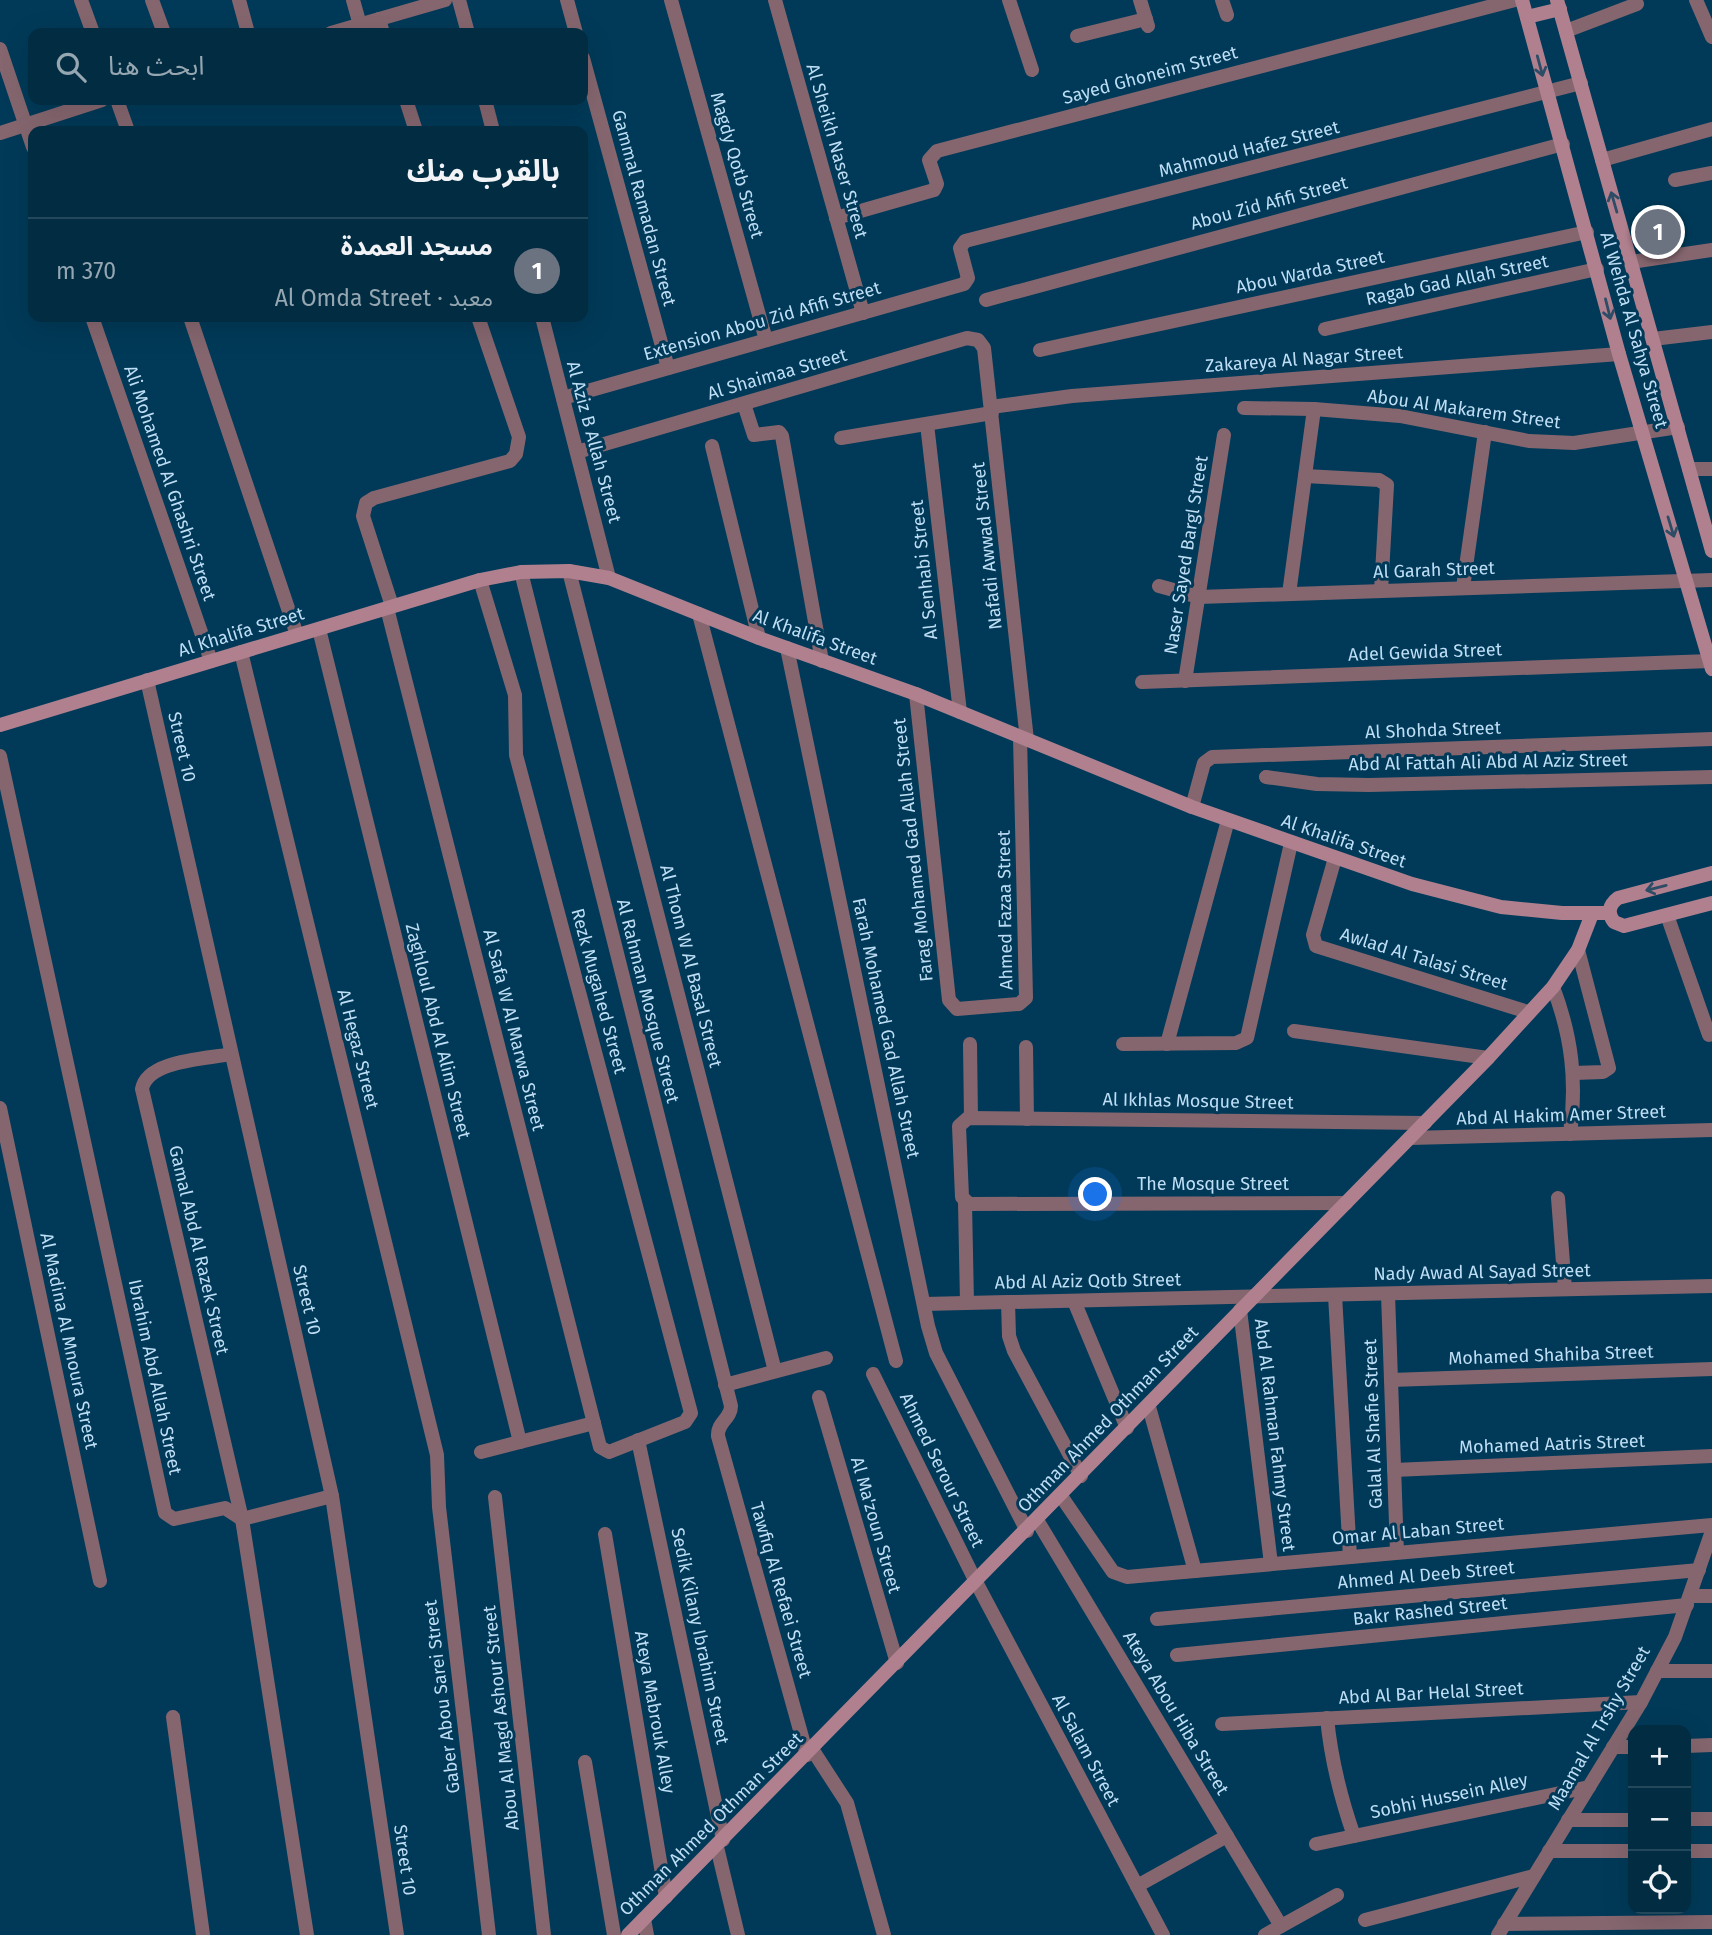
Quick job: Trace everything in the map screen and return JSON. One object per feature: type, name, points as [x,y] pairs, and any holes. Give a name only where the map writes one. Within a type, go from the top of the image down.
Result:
[{"type":"main road","name":"Al Wehda Al Sahya Street","points":[[1522,0],[1619,354],[1711,665]]},
{"type":"main road","name":"Al Wehda Al Sahya Street","points":[[1559,4],[1712,551]]},
{"type":"main road","points":[[1527,17],[1559,4]]},
{"type":"main road","name":"Al Khalifa Street","points":[[0,725],[480,580],[521,572],[569,571],[609,578],[759,638],[916,694],[1192,807],[1335,858],[1471,902],[1531,911],[1609,913],[1614,922],[1624,926],[1712,903]]},
{"type":"main road","points":[[1609,913],[1618,898],[1712,873]]},
{"type":"main road","name":"Othman Ahmed Othman Street","points":[[628,1935],[1149,1407],[1240,1310],[1488,1058],[1553,987],[1578,950],[1592,914]]},
{"type":"street","points":[[81,0],[91,28]]},
{"type":"street","points":[[152,0],[162,28]]},
{"type":"street","points":[[239,0],[247,28]]},
{"type":"street","points":[[353,0],[360,25]]},
{"type":"street","points":[[349,28],[360,25],[381,26],[445,0]]},
{"type":"street","points":[[460,0],[467,28]]},
{"type":"street","points":[[567,0],[575,28]]},
{"type":"street","name":"Magdy Qotb Street","points":[[671,0],[765,340]]},
{"type":"street","name":"Al Sheikh Naser Street","points":[[775,0],[863,313]]},
{"type":"street","points":[[1009,0],[1032,70]]},
{"type":"street","points":[[1077,36],[1147,23],[1140,0]]},
{"type":"street","points":[[1222,0],[1227,15]]},
{"type":"street","name":"Sayed Ghoneim Street","points":[[836,218],[934,190],[937,184],[929,160],[937,151],[1515,0]]},
{"type":"street","points":[[1696,0],[1712,37]]},
{"type":"street","points":[[1566,31],[1637,4]]},
{"type":"street","points":[[0,49],[28,133]]},
{"type":"street","name":"Gammal Ramadan Street","points":[[588,76],[668,368]]},
{"type":"street","name":"Mahmoud Hafez Street","points":[[968,278],[960,251],[965,241],[1581,83]]},
{"type":"street","points":[[0,133],[87,105]]},
{"type":"street","points":[[119,105],[126,126]]},
{"type":"street","points":[[408,105],[414,126]]},
{"type":"street","points":[[486,105],[493,126]]},
{"type":"street","points":[[1602,160],[1712,129]]},
{"type":"street","name":"Abou Zid Afifi Street","points":[[986,300],[1563,144]]},
{"type":"street","points":[[1675,180],[1712,173]]},
{"type":"street","name":"Abou Warda Street","points":[[1040,350],[1587,232]]},
{"type":"street","points":[[1631,262],[1712,250]]},
{"type":"street","name":"Ragab Gad Allah Street","points":[[1325,329],[1597,269]]},
{"type":"street","name":"Extension Abou Zid Afifi Street","points":[[563,398],[964,284],[968,278]]},
{"type":"street","name":"Ali Mohamed Al Ghashri Street","points":[[94,322],[211,661]]},
{"type":"street","points":[[192,322],[297,635]]},
{"type":"street","name":"Al Safa W Al Marwa Street","points":[[480,322],[519,437],[519,445],[510,461],[374,498],[366,503],[363,516],[389,607],[600,1447],[604,1451],[612,1451],[638,1440]]},
{"type":"street","name":"Al Aziz B Allah Street","points":[[543,322],[609,578]]},
{"type":"street","points":[[1653,339],[1712,332]]},
{"type":"street","name":"Al Shaimaa Street","points":[[577,453],[967,338],[978,340],[984,348]]},
{"type":"street","name":"Nafadi Awwad Street","points":[[984,348],[1023,739]]},
{"type":"street","name":"Zakareya Al Nagar Street","points":[[841,438],[1072,396],[1619,354]]},
{"type":"street","points":[[744,404],[754,435],[779,432],[782,436],[822,661]]},
{"type":"street","name":"Abou Al Makarem Street","points":[[1244,408],[1314,409],[1400,416],[1529,441],[1574,443],[1678,427]]},
{"type":"street","points":[[1289,594],[1314,409]]},
{"type":"street","name":"Al Senhabi Street","points":[[927,424],[960,712]]},
{"type":"street","points":[[1463,588],[1485,432]]},
{"type":"street","name":"Naser Sayed Bargl Street","points":[[1185,681],[1224,435]]},
{"type":"street","points":[[712,446],[759,638]]},
{"type":"street","points":[[1689,469],[1712,469]]},
{"type":"street","points":[[1305,476],[1379,480],[1387,485],[1381,591]]},
{"type":"street","name":"Al Thom W Al Basal Street","points":[[569,571],[775,1371]]},
{"type":"street","name":"Al Rahman Mosque Street","points":[[521,572],[732,1409],[720,1424],[718,1436]]},
{"type":"street","name":"Rezk Mugahed Street","points":[[480,580],[515,695],[516,755],[690,1411],[685,1422],[638,1440]]},
{"type":"street","name":"Al Garah Street","points":[[1159,586],[1199,597],[1712,580]]},
{"type":"street","points":[[699,614],[896,1362]]},
{"type":"street","name":"Zaghloul Abd Al Alim Street","points":[[318,629],[520,1442]]},
{"type":"street","name":"Farah Mohamed Gad Allah Street","points":[[787,648],[936,1353],[1027,1531]]},
{"type":"street","name":"Al Hegaz Street","points":[[241,652],[437,1455]]},
{"type":"street","name":"Adel Gewida Street","points":[[1142,682],[1711,665]]},
{"type":"street","name":"Street 10","points":[[147,680],[332,1496],[397,1935]]},
{"type":"street","name":"Farag Mohamed Gad Allah Street","points":[[916,694],[949,1000]]},
{"type":"street","name":"Ahmed Fazaa Street","points":[[949,1000],[960,1009],[1019,1004],[1026,998],[1023,739]]},
{"type":"street","name":"Al Shohda Street","points":[[1192,807],[1204,763],[1212,757],[1712,739]]},
{"type":"street","name":"Ibrahim Abd Allah Street","points":[[0,756],[165,1513],[174,1519],[225,1508],[242,1519]]},
{"type":"street","name":"Abd Al Fattah Ali Abd Al Aziz Street","points":[[1266,777],[1317,784],[1369,786],[1712,777]]},
{"type":"street","points":[[1167,1044],[1228,820]]},
{"type":"street","points":[[1123,1044],[1244,1041],[1249,1034],[1292,843]]},
{"type":"street","name":"Awlad Al Talasi Street","points":[[1335,858],[1313,935],[1317,946],[1528,1012]]},
{"type":"street","points":[[1667,915],[1709,1035]]},
{"type":"street","points":[[1574,1073],[1604,1072],[1609,1068],[1578,950]]},
{"type":"street","points":[[1553,987],[1565,1018],[1574,1073],[1570,1134]]},
{"type":"street","points":[[1294,1031],[1488,1058]]},
{"type":"street","points":[[967,1303],[965,1203],[959,1126],[965,1119],[971,1118],[970,1044]]},
{"type":"street","points":[[1026,1046],[1027,1118]]},
{"type":"street","name":"Gamal Abd Al Razek Street","points":[[232,1054],[157,1068],[146,1077],[142,1089],[242,1519]]},
{"type":"street","name":"Al Madina Al Mnoura Street","points":[[0,1108],[100,1581]]},
{"type":"street","name":"Al Ikhlas Mosque Street","points":[[971,1118],[1425,1123]]},
{"type":"street","name":"Abd Al Hakim Amer Street","points":[[1410,1138],[1712,1130]]},
{"type":"street","points":[[1558,1198],[1565,1289]]},
{"type":"street","name":"The Mosque Street","points":[[965,1203],[1346,1203]]},
{"type":"street","name":"Nady Awad Al Sayad Street","points":[[1253,1297],[1712,1286]]},
{"type":"street","points":[[1335,1294],[1350,1557]]},
{"type":"street","name":"Galal Al Shafie Street","points":[[1388,1294],[1397,1552]]},
{"type":"street","name":"Abd Al Aziz Qotb Street","points":[[924,1304],[1253,1297]]},
{"type":"street","points":[[1074,1301],[1127,1428]]},
{"type":"street","points":[[1008,1302],[1009,1336],[1014,1352],[1081,1476]]},
{"type":"street","name":"Abd Al Rahman Fahmy Street","points":[[1240,1310],[1271,1564]]},
{"type":"street","points":[[725,1385],[826,1358]]},
{"type":"street","name":"Mohamed Shahiba Street","points":[[1391,1380],[1712,1368]]},
{"type":"street","name":"Ahmed Serour Street","points":[[873,1374],[976,1582]]},
{"type":"street","name":"Al Ma'zoun Street","points":[[819,1397],[897,1663]]},
{"type":"street","points":[[1149,1407],[1195,1571]]},
{"type":"street","points":[[481,1452],[594,1423]]},
{"type":"street","name":"Tawfiq Al Refaei Street","points":[[718,1436],[810,1752],[847,1803],[884,1935]]},
{"type":"street","name":"Sedik Kilany Ibrahim Street","points":[[638,1440],[738,1935]]},
{"type":"street","name":"Gaber Abou Sarei Street","points":[[437,1455],[439,1507],[489,1935]]},
{"type":"street","name":"Mohamed Aatris Street","points":[[1394,1470],[1712,1456]]},
{"type":"street","points":[[307,1935],[242,1519],[332,1496]]},
{"type":"street","name":"Omar Al Laban Street","points":[[1061,1496],[1112,1572],[1127,1577],[1712,1525]]},
{"type":"street","name":"Abou Al Magd Ashour Street","points":[[495,1497],[544,1935]]},
{"type":"street","name":"Ateya Abou Hiba Street","points":[[1037,1520],[1281,1926]]},
{"type":"street","name":"Maamal Al Trshy Street","points":[[1501,1930],[1641,1702],[1688,1601],[1712,1531]]},
{"type":"street","name":"Ateya Mabrouk Alley","points":[[605,1534],[666,1897]]},
{"type":"street","name":"Ahmed Al Deeb Street","points":[[1157,1619],[1699,1570]]},
{"type":"street","name":"Al Salam Street","points":[[976,1582],[1163,1935]]},
{"type":"street","name":"Bakr Rashed Street","points":[[1177,1655],[1688,1601],[1712,1596]]},
{"type":"street","points":[[1657,1671],[1712,1671]]},
{"type":"street","name":"Abd Al Bar Helal Street","points":[[1222,1724],[1641,1702]]},
{"type":"street","points":[[173,1717],[204,1935]]},
{"type":"street","points":[[1327,1718],[1337,1784],[1354,1836]]},
{"type":"street","points":[[1691,1745],[1712,1745]]},
{"type":"street","points":[[1613,1747],[1628,1747]]},
{"type":"street","points":[[585,1762],[614,1935]]},
{"type":"street","name":"Sobhi Hussein Alley","points":[[1317,1844],[1589,1787]]},
{"type":"street","points":[[1691,1819],[1712,1819]]},
{"type":"street","points":[[1568,1820],[1628,1820]]},
{"type":"street","points":[[1137,1886],[1227,1836]]},
{"type":"street","points":[[1549,1852],[1628,1852]]},
{"type":"street","points":[[1691,1852],[1712,1852]]},
{"type":"street","points":[[1366,1920],[1534,1876]]},
{"type":"street","points":[[1265,1935],[1337,1895]]},
{"type":"street","points":[[644,1919],[647,1935]]},
{"type":"street","points":[[1501,1930],[1641,1929],[1712,1922]]},
{"type":"place","name":"مسجد العمدة","points":[[1658,232]]}]
